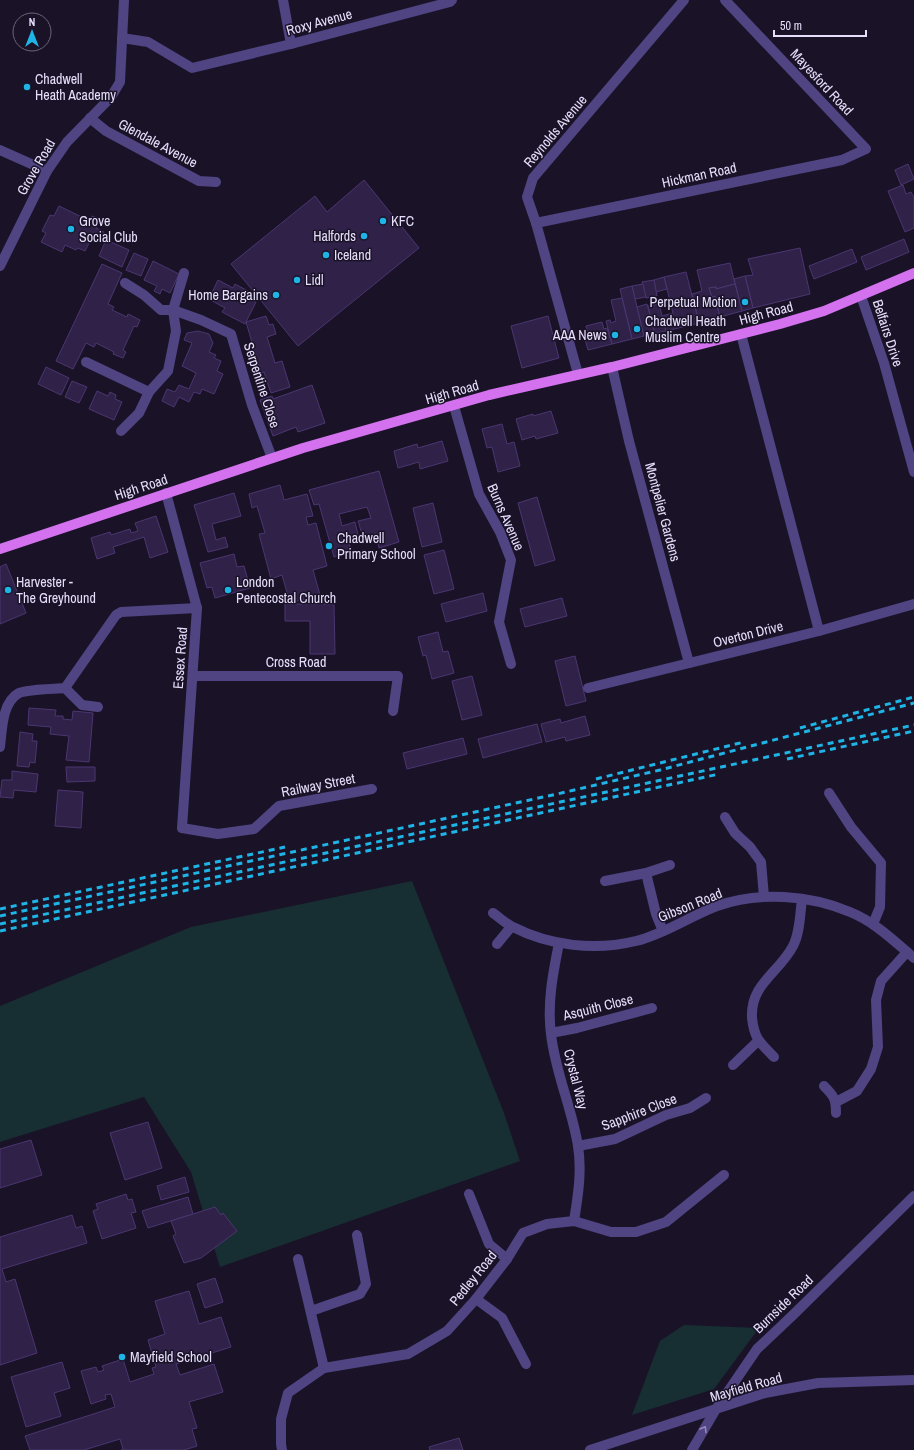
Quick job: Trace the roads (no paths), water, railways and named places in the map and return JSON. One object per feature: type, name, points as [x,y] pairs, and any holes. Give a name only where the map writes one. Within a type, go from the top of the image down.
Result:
[{"type":"main road","name":"High Road","points":[[0,549],[303,448],[489,395],[612,367],[780,324],[824,311],[914,273]]},
{"type":"street","name":"Grove Road","points":[[0,266],[47,171],[67,142],[111,97],[120,82],[124,0]]},
{"type":"street","points":[[283,0],[292,44]]},
{"type":"street","name":"Roxy Avenue","points":[[122,38],[148,42],[192,68],[292,44],[443,4],[452,0]]},
{"type":"street","name":"Reynolds Avenue","points":[[578,374],[536,222],[527,197],[533,178],[684,0]]},
{"type":"street","name":"Mayesford Road","points":[[725,0],[866,149]]},
{"type":"street","name":"Glendale Avenue","points":[[90,118],[106,131],[199,181],[216,182]]},
{"type":"street","name":"Hickman Road","points":[[536,222],[842,160],[866,149]]},
{"type":"street","points":[[0,150],[47,171]]},
{"type":"street","points":[[121,431],[139,413],[149,392],[168,371],[176,332],[173,310],[184,273]]},
{"type":"street","name":"Serpentine Close","points":[[125,283],[144,295],[161,310],[173,310],[201,320],[231,334],[252,405],[272,458]]},
{"type":"street","name":"Belfairs Drive","points":[[861,296],[884,363],[914,472]]},
{"type":"street","points":[[741,334],[819,632]]},
{"type":"street","points":[[86,362],[149,392]]},
{"type":"street","name":"Montpelier Gardens","points":[[612,367],[629,442],[689,663]]},
{"type":"street","name":"Burns Avenue","points":[[454,406],[480,494],[500,532],[511,560],[499,622],[511,664]]},
{"type":"street","name":"Essex Road","points":[[166,493],[197,608],[182,828]]},
{"type":"street","name":"Overton Drive","points":[[588,688],[819,632],[914,604]]},
{"type":"street","points":[[65,688],[116,615],[121,612],[197,608]]},
{"type":"street","name":"Cross Road","points":[[193,676],[398,676],[393,711]]},
{"type":"street","points":[[0,747],[2,721],[5,711],[10,701],[19,693],[65,688],[82,705],[98,707]]},
{"type":"street","name":"Railway Street","points":[[182,828],[218,834],[254,829],[279,806],[372,789]]},
{"type":"street","points":[[829,793],[851,827],[881,863],[880,907],[874,924]]},
{"type":"street","points":[[725,817],[735,833],[750,847],[761,862],[764,897]]},
{"type":"street","points":[[605,881],[646,873],[670,865]]},
{"type":"street","points":[[646,873],[656,914],[664,931]]},
{"type":"street","name":"Gibson Road","points":[[493,913],[511,926],[538,938],[582,946],[608,946],[637,941],[664,931],[717,906],[741,900],[764,897],[802,899],[829,904],[874,924],[910,955]]},
{"type":"street","points":[[774,1057],[758,1041],[753,1027],[752,1010],[756,995],[767,979],[784,961],[794,945],[799,926],[802,899]]},
{"type":"street","points":[[497,944],[511,926]]},
{"type":"street","name":"Crystal Way","points":[[559,943],[552,975],[549,1012],[555,1059],[578,1146],[580,1187],[574,1221]]},
{"type":"street","points":[[836,1102],[857,1091],[871,1069],[878,1047],[876,1000],[881,981],[910,955]]},
{"type":"street","name":"Asquith Close","points":[[551,1033],[577,1028],[652,1008]]},
{"type":"street","points":[[732,1065],[758,1041]]},
{"type":"street","points":[[824,1086],[832,1094],[836,1102],[836,1113]]},
{"type":"street","name":"Sapphire Close","points":[[578,1146],[615,1139],[666,1115],[690,1108],[706,1098]]},
{"type":"street","name":"Pedley Road","points":[[282,1450],[281,1419],[288,1393],[324,1368],[408,1354],[447,1330],[476,1299],[507,1259],[523,1233],[547,1224],[574,1221],[611,1232],[636,1232],[666,1222],[724,1175]]},
{"type":"street","points":[[469,1194],[489,1244],[507,1259]]},
{"type":"street","name":"Burnside Road","points":[[692,1450],[716,1409],[757,1349],[912,1201]]},
{"type":"street","points":[[311,1311],[360,1294],[366,1284],[358,1235]]},
{"type":"street","points":[[298,1259],[324,1368]]},
{"type":"street","points":[[476,1299],[502,1318],[526,1364]]},
{"type":"street","name":"Mayfield Road","points":[[590,1450],[765,1393],[818,1383],[914,1380]]},
{"type":"railway","points":[[800,728],[914,697]]},
{"type":"railway","points":[[0,916],[660,770],[914,703]]},
{"type":"railway","points":[[0,924],[914,725]]},
{"type":"railway","points":[[787,759],[914,731]]},
{"type":"railway","points":[[596,779],[744,742]]},
{"type":"railway","points":[[0,931],[719,774]]},
{"type":"railway","points":[[0,909],[285,847]]},
{"type":"place","name":"Chadwell Heath Academy","points":[[27,87]]},
{"type":"place","name":"KFC","points":[[383,221]]},
{"type":"place","name":"Grove Social Club","points":[[71,229]]},
{"type":"place","name":"Halfords","points":[[364,236]]},
{"type":"place","name":"Iceland","points":[[326,255]]},
{"type":"place","name":"Lidl","points":[[297,280]]},
{"type":"place","name":"Home Bargains","points":[[276,295]]},
{"type":"place","name":"Perpetual Motion","points":[[745,302]]},
{"type":"place","name":"Chadwell Heath Muslim Centre","points":[[637,329]]},
{"type":"place","name":"AAA News","points":[[615,335]]},
{"type":"place","name":"Chadwell Primary School","points":[[329,546]]},
{"type":"place","name":"Harvester - The Greyhound","points":[[8,590]]},
{"type":"place","name":"London Pentecostal Church","points":[[228,590]]},
{"type":"place","name":"Mayfield School","points":[[122,1357]]}]
